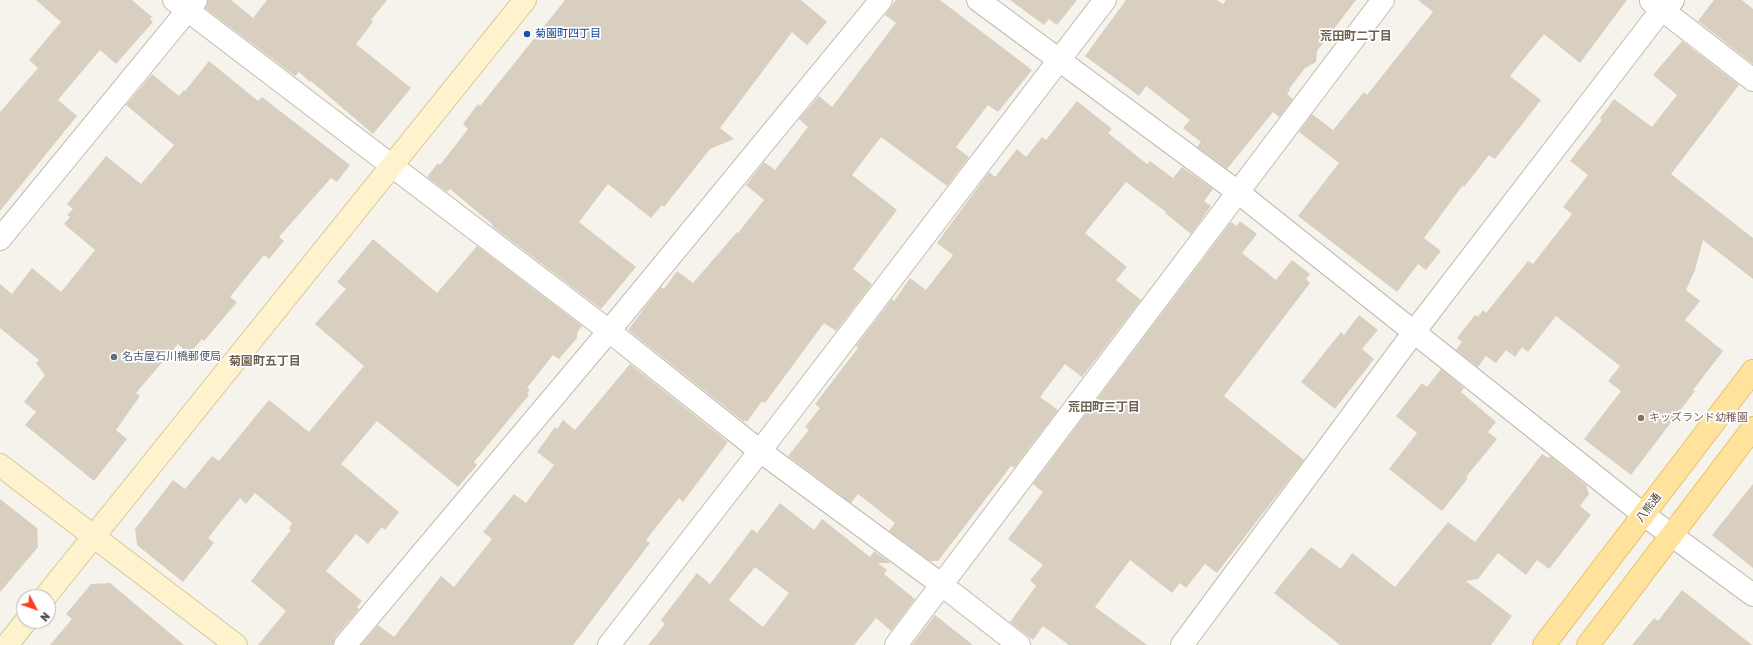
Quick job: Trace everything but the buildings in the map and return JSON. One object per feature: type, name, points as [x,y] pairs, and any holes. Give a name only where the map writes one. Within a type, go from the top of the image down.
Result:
[{"type":"main road","name":"八熊通","points":[[1544,645],[1753,371]]},
{"type":"main road","points":[[1588,645],[1753,428]]},
{"type":"street","points":[[51,589],[525,0]]},
{"type":"street","points":[[345,645],[609,331],[881,0]]},
{"type":"street","points":[[978,0],[1239,193],[1644,515],[1753,595]]},
{"type":"street","points":[[609,645],[760,451],[1105,0]]},
{"type":"street","points":[[896,645],[1239,193],[1383,0]]},
{"type":"street","points":[[1182,645],[1414,332],[1662,3],[1753,80]]},
{"type":"street","points":[[0,239],[186,4],[391,166],[609,331],[760,451],[942,585],[1019,645]]},
{"type":"street","points":[[0,465],[236,645]]},
{"type":"street","points":[[7,645],[20,629]]},
{"type":"place","name":"菊園町四丁目","points":[[527,34]]},
{"type":"place","name":"名古屋石川橋郵便局","points":[[114,357]]},
{"type":"place","name":"キッズランド幼稚園","points":[[1641,418]]},
{"type":"district","name":"荒田町二丁目","points":[[1356,37]]},
{"type":"district","name":"菊園町五丁目","points":[[265,362]]},
{"type":"district","name":"荒田町三丁目","points":[[1104,408]]}]
